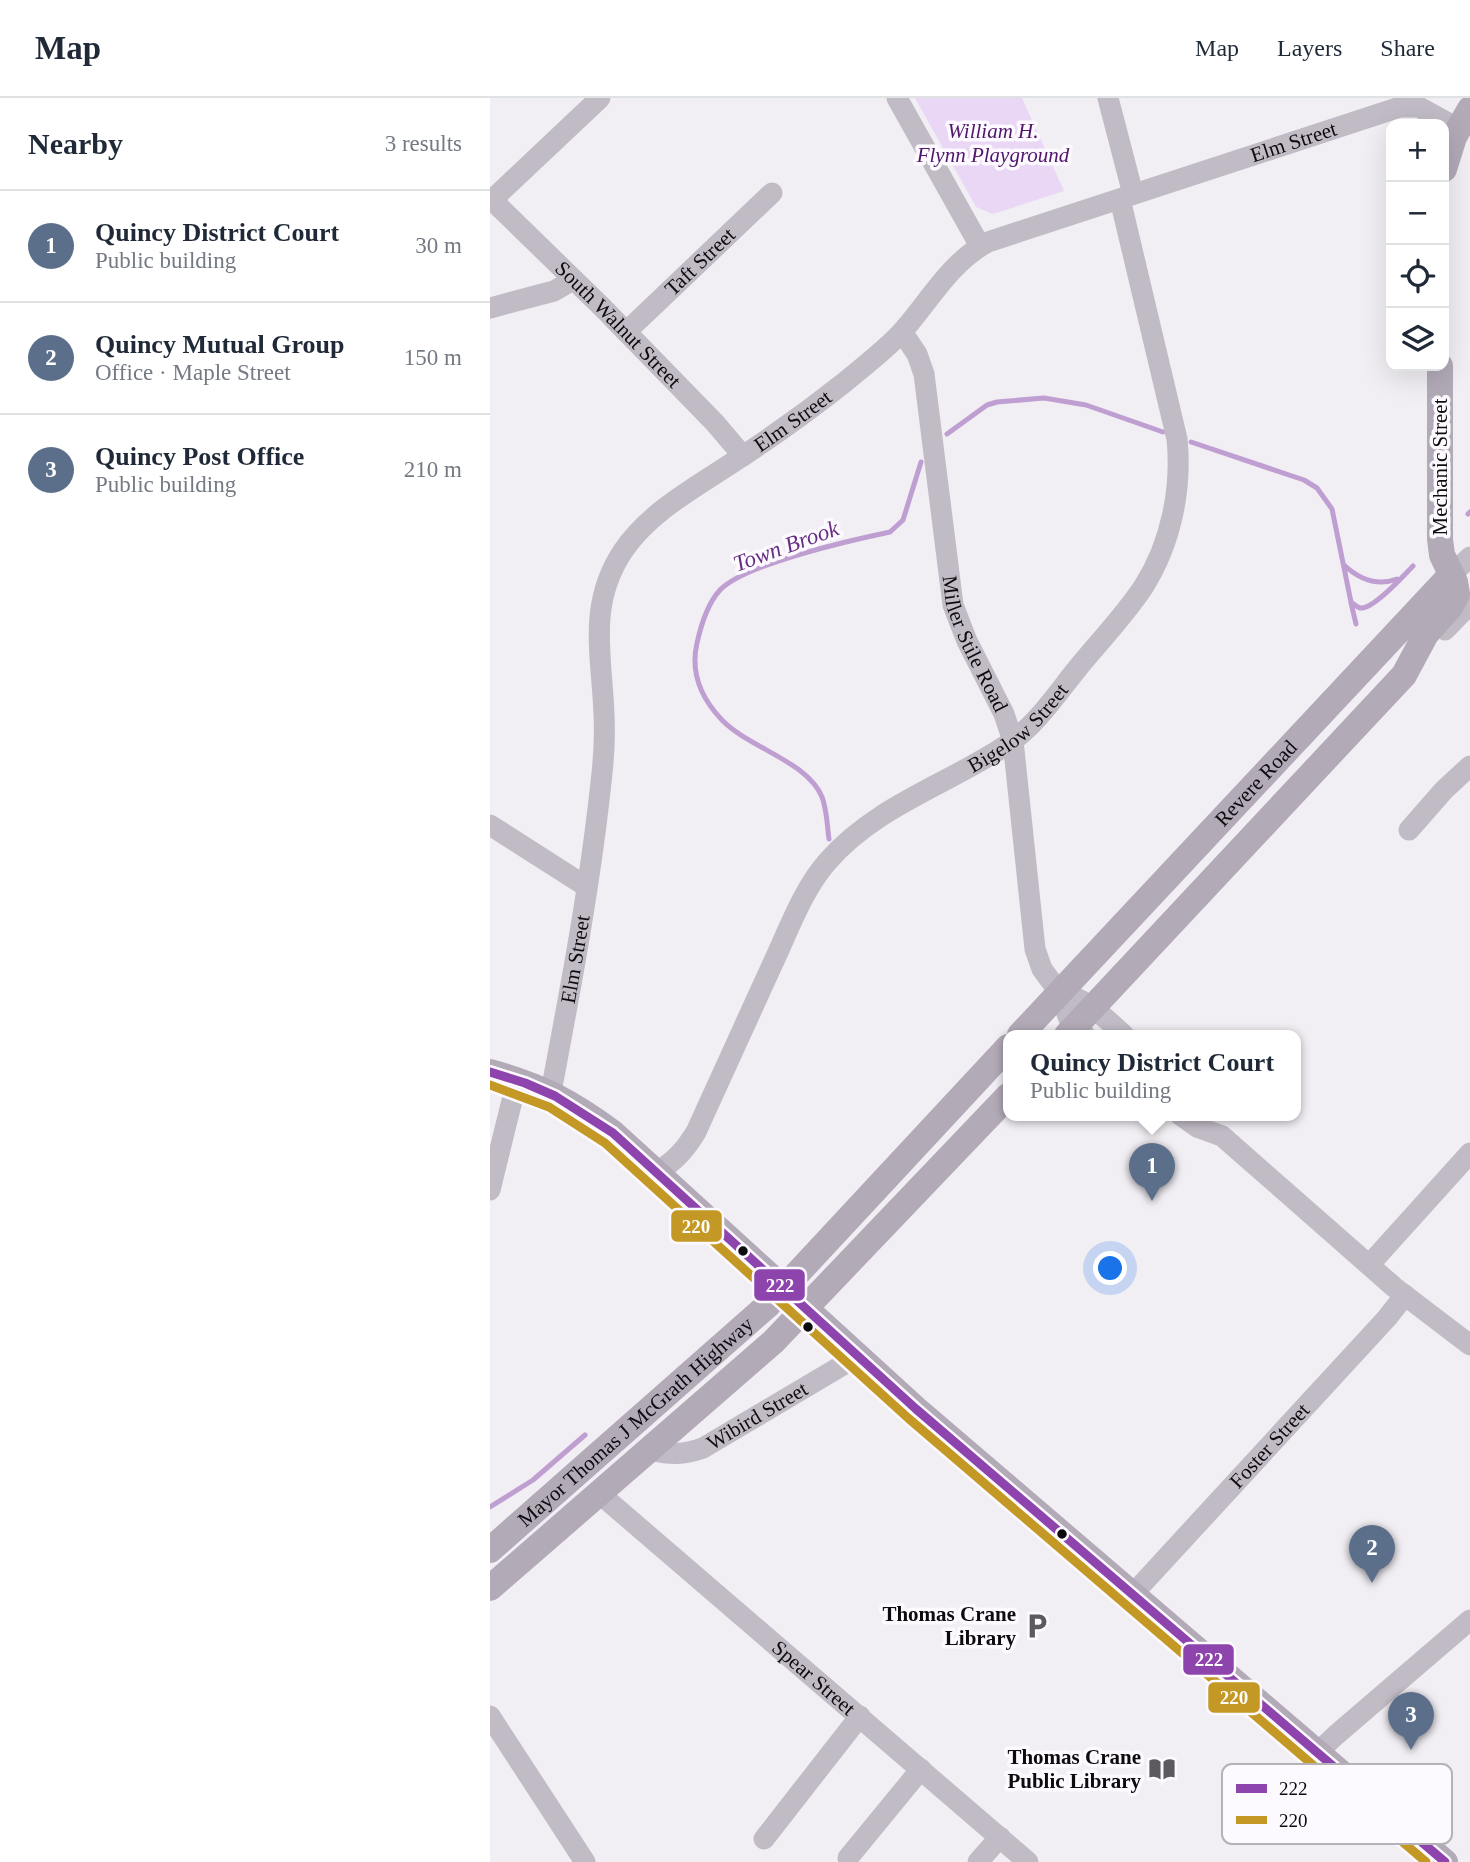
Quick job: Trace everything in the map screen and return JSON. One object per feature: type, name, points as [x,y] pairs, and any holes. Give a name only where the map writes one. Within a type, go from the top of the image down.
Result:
[{"type":"main road","points":[[1449,149],[1467,120]]},
{"type":"main road","name":"Mechanic Street","points":[[1404,675],[1426,634],[1455,600],[1461,566],[1442,555],[1440,539],[1440,371]]},
{"type":"main road","name":"Revere Road","points":[[1059,992],[1461,566]]},
{"type":"main road","name":"Revere Road","points":[[1080,1026],[1404,675]]},
{"type":"main road","points":[[1025,1030],[1059,992]]},
{"type":"main road","name":"Mayor Thomas J McGrath Highway","points":[[490,1550],[741,1331],[785,1288],[1003,1053]]},
{"type":"main road","points":[[490,1072],[551,1092],[582,1110],[657,1172],[925,1417],[1329,1764]]},
{"type":"main road","name":"Mayor Thomas J McGrath Highway","points":[[490,1588],[768,1347],[1003,1102]]},
{"type":"main road","points":[[1424,1844],[1445,1862]]},
{"type":"street","points":[[491,199],[600,98]]},
{"type":"street","points":[[897,98],[980,246]]},
{"type":"street","name":"Bigelow Street","points":[[657,1172],[671,1164],[684,1151],[696,1132],[789,928],[823,867],[846,841],[873,820],[1013,741],[1040,714],[1143,587],[1163,546],[1172,517],[1179,468],[1177,439],[1108,98]]},
{"type":"street","name":"Elm Street","points":[[551,1092],[587,887],[604,743],[598,621],[611,571],[644,526],[814,406],[877,357],[902,332],[959,263],[980,246],[996,238],[1412,102],[1426,110],[1467,120]]},
{"type":"street","name":"Taft Street","points":[[626,332],[772,193]]},
{"type":"street","name":"South Walnut Street","points":[[491,199],[626,332],[724,432],[743,456]]},
{"type":"street","points":[[490,308],[554,291],[573,280]]},
{"type":"street","name":"Miller Stile Road","points":[[902,332],[912,344],[924,374],[953,605],[1013,741],[1035,949],[1042,969],[1059,992]]},
{"type":"street","name":"Revere Road","points":[[1404,675],[1470,604]]},
{"type":"street","points":[[1409,830],[1444,790],[1470,766]]},
{"type":"street","points":[[490,825],[587,887]]},
{"type":"street","points":[[1059,992],[1069,994],[1080,1026],[1100,1030]]},
{"type":"street","points":[[490,1190],[517,1080]]},
{"type":"street","points":[[1188,1121],[1222,1136],[1405,1295],[1470,1345]]},
{"type":"street","points":[[1215,1121],[1222,1136]]},
{"type":"street","points":[[1370,1264],[1470,1153]]},
{"type":"street","name":"Foster Street","points":[[1132,1595],[1387,1318],[1405,1295]]},
{"type":"street","name":"Wibird Street","points":[[651,1450],[684,1455],[702,1448],[858,1356]]},
{"type":"street","name":"Spear Street","points":[[600,1494],[1028,1862]]},
{"type":"street","points":[[1317,1754],[1336,1734],[1470,1620]]},
{"type":"street","points":[[490,1716],[585,1862]]},
{"type":"street","points":[[764,1839],[860,1716]]},
{"type":"street","points":[[848,1858],[921,1769]]},
{"type":"street","points":[[978,1862],[1000,1837]]},
{"type":"green space","name":"William H. Flynn Playground","points":[[915,98],[1022,98],[1064,191],[993,214],[976,207]]},
{"type":"waterway","name":"Town Brook","points":[[947,434],[987,405],[1044,398],[1086,405],[1163,432]]},
{"type":"waterway","name":"Town Brook","points":[[1191,442],[1304,480],[1317,488],[1332,509],[1351,602],[1357,607],[1373,604],[1413,566]]},
{"type":"waterway","name":"Town Brook","points":[[829,839],[824,802],[815,785],[791,764],[733,730],[708,703],[696,675],[695,654],[699,636],[711,602],[720,590],[733,580],[800,554],[890,532],[903,520],[921,462]]},
{"type":"waterway","points":[[1344,565],[1356,574],[1375,582],[1397,579]]},
{"type":"waterway","points":[[1351,603],[1356,624]]},
{"type":"waterway","name":"Town Brook","points":[[490,1507],[533,1480],[585,1435]]},
{"type":"transit line","name":"222","points":[[490,1072],[555,1096],[613,1133],[916,1409],[1331,1764]]},
{"type":"transit line","name":"220","points":[[490,1085],[549,1107],[605,1143],[908,1418],[1312,1764]]},
{"type":"transit line","name":"220","points":[[1405,1844],[1426,1862]]},
{"type":"transit line","name":"222","points":[[1424,1844],[1445,1862]]},
{"type":"place","name":"Quincy District Court","points":[[1152,1201]]},
{"type":"place","name":"Quincy Mutual Group","points":[[1372,1583]]},
{"type":"place","name":"Thomas Crane Library","points":[[1037,1626]]},
{"type":"place","name":"Quincy Post Office","points":[[1411,1750]]},
{"type":"place","name":"Thomas Crane Public Library","points":[[1162,1769]]}]
